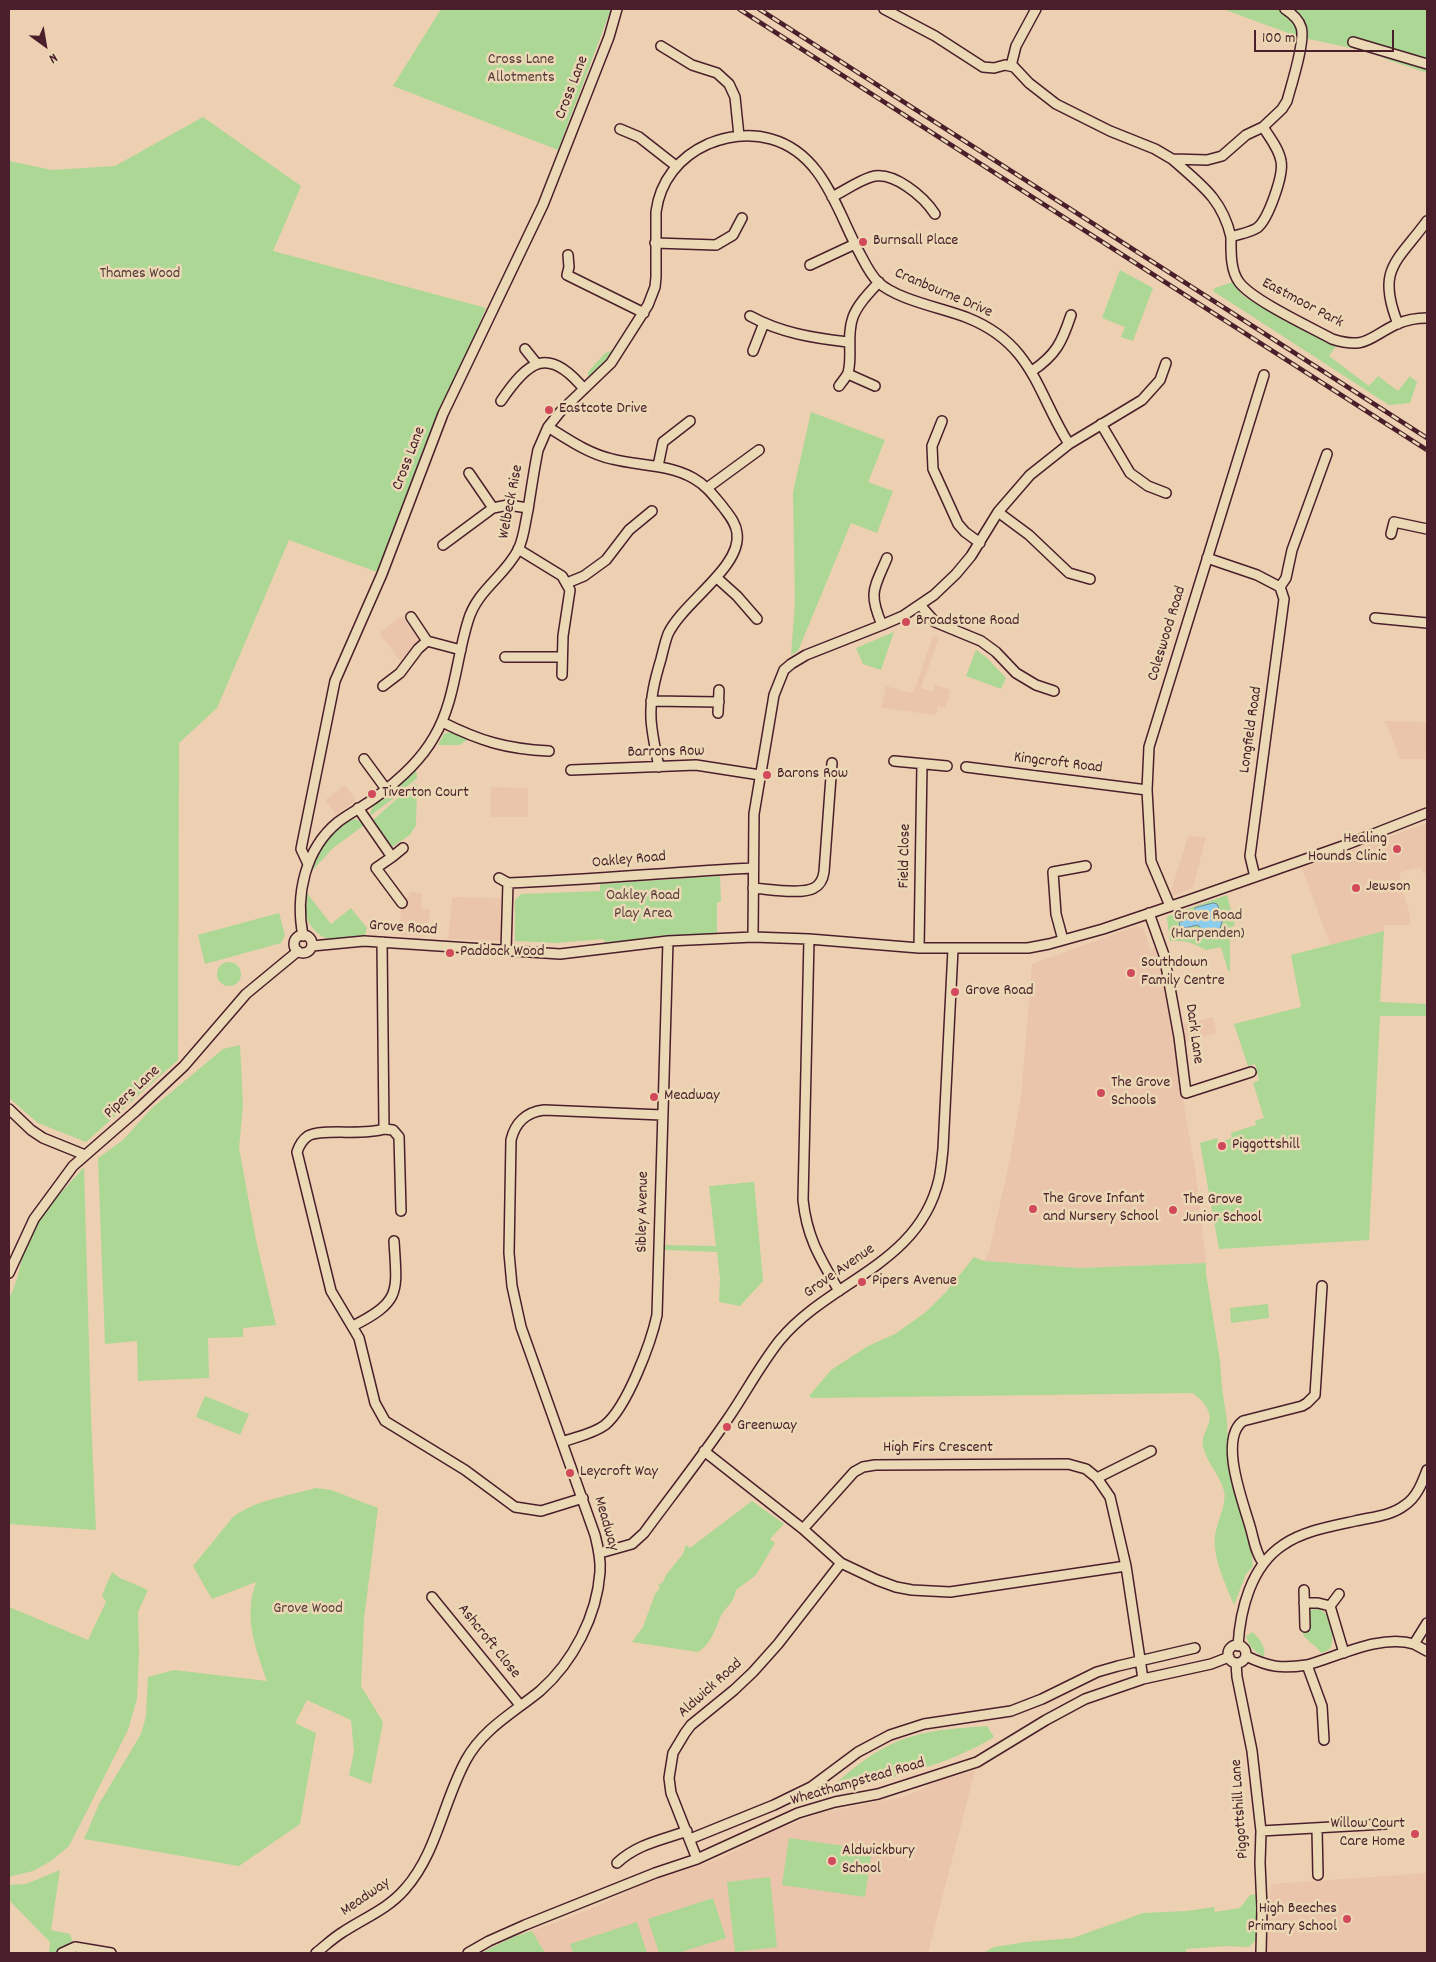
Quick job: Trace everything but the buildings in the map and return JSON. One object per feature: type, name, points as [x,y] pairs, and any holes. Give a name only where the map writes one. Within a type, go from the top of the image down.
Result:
[{"type":"street","name":"Cross Lane","points":[[303,936],[299,905],[308,864],[301,850],[335,681],[382,574],[443,414],[543,205],[609,37],[617,9]]},
{"type":"street","points":[[884,9],[935,36],[983,67],[994,68],[1005,65],[1011,66],[1016,46],[1036,9]]},
{"type":"street","name":"Eastmoor Park","points":[[1172,159],[1215,159],[1222,156],[1246,135],[1263,127],[1282,109],[1287,101],[1303,38],[1301,26],[1292,13],[1285,9]]},
{"type":"street","points":[[1353,42],[1427,64]]},
{"type":"street","points":[[661,46],[692,65],[716,73],[728,84],[735,97],[739,136]]},
{"type":"street","name":"Eastmoor Park","points":[[1011,66],[1019,70],[1029,83],[1056,104],[1172,159],[1200,184],[1218,203],[1227,220],[1231,237],[1232,260],[1238,281],[1251,294],[1332,338],[1351,343],[1369,341],[1398,324],[1427,318]]},
{"type":"street","points":[[1231,237],[1249,232],[1262,223],[1267,216],[1282,171],[1280,155],[1263,127]]},
{"type":"street","points":[[620,129],[644,140],[676,166]]},
{"type":"street","name":"Cranbourne Drive","points":[[720,140],[739,136],[765,137],[794,148],[812,163],[832,197],[855,244],[878,282],[896,293],[983,325],[1011,346],[1032,371],[1056,424],[1069,444]]},
{"type":"street","name":"Welbeck Rise","points":[[308,864],[318,846],[331,829],[386,789],[425,751],[442,722],[448,707],[468,620],[480,596],[508,565],[523,537],[538,450],[548,428],[560,412],[611,363],[644,313],[655,287],[657,202],[666,180],[676,166],[697,149],[720,140]]},
{"type":"street","points":[[832,197],[870,177],[884,176],[919,194],[935,214]]},
{"type":"street","points":[[655,243],[716,245],[733,235],[742,218]]},
{"type":"street","points":[[1398,324],[1388,293],[1390,274],[1401,253],[1427,221]]},
{"type":"street","points":[[810,265],[855,244]]},
{"type":"street","points":[[568,255],[567,275],[644,313]]},
{"type":"street","points":[[839,386],[848,374],[850,355],[848,342],[852,319],[856,310],[878,282]]},
{"type":"street","points":[[1032,371],[1049,358],[1060,345],[1071,315]]},
{"type":"street","points":[[750,316],[764,324],[814,339],[848,342]]},
{"type":"street","points":[[753,351],[764,324]]},
{"type":"street","points":[[525,350],[537,364]]},
{"type":"street","points":[[500,401],[520,375],[537,364],[549,363],[563,368],[571,373],[584,389]]},
{"type":"street","points":[[753,937],[754,814],[774,694],[784,670],[806,655],[882,625],[920,604],[956,574],[980,542],[998,512],[1030,475],[1069,444],[1149,395],[1160,380],[1166,363]]},
{"type":"street","points":[[848,374],[875,386]]},
{"type":"street","name":"Coleswood Road","points":[[1170,906],[1151,861],[1147,790],[1149,747],[1264,375]]},
{"type":"street","points":[[658,466],[663,442],[690,421]]},
{"type":"street","points":[[942,421],[932,446],[932,469],[958,524],[965,532],[980,542]]},
{"type":"street","points":[[1101,424],[1130,473],[1148,486],[1166,493]]},
{"type":"street","points":[[548,428],[594,454],[614,460],[658,466],[678,471],[694,478],[707,488],[730,516],[737,532],[736,548],[726,567],[690,603],[672,626],[667,636],[651,701],[651,720],[659,768]]},
{"type":"street","points":[[707,488],[759,450]]},
{"type":"street","name":"Longfield Road","points":[[1255,877],[1250,856],[1284,599],[1280,587],[1286,578],[1292,550],[1327,454]]},
{"type":"street","points":[[469,473],[493,508]]},
{"type":"street","points":[[443,545],[493,508],[508,504],[528,508]]},
{"type":"street","points":[[567,583],[584,576],[606,560],[629,530],[652,511]]},
{"type":"street","points":[[998,512],[1029,535],[1069,573],[1090,579]]},
{"type":"street","points":[[1391,534],[1394,522],[1427,528]]},
{"type":"street","points":[[518,549],[562,576],[570,590],[563,636],[562,675]]},
{"type":"street","points":[[882,625],[874,606],[873,598],[874,588],[887,558]]},
{"type":"street","points":[[1207,558],[1257,575],[1280,587]]},
{"type":"street","points":[[717,578],[737,596],[757,619]]},
{"type":"street","points":[[920,604],[935,622],[981,641],[996,652],[1016,673],[1036,685],[1054,691]]},
{"type":"street","points":[[411,617],[427,641],[461,650]]},
{"type":"street","points":[[1375,618],[1427,623]]},
{"type":"street","points":[[383,686],[400,673],[418,649],[427,641]]},
{"type":"street","points":[[505,657],[562,657]]},
{"type":"street","points":[[718,713],[719,690]]},
{"type":"street","points":[[651,701],[719,702]]},
{"type":"street","points":[[442,722],[486,742],[527,750],[549,751]]},
{"type":"street","points":[[364,759],[386,789]]},
{"type":"street","points":[[894,761],[947,766]]},
{"type":"street","points":[[754,888],[807,891],[820,883],[824,872],[832,763]]},
{"type":"street","name":"Field Close","points":[[919,948],[922,764]]},
{"type":"street","name":"Barrons Row","points":[[571,770],[659,768],[696,765],[760,775]]},
{"type":"street","name":"Kingcroft Road","points":[[966,767],[1147,790]]},
{"type":"street","points":[[358,808],[392,856]]},
{"type":"street","name":"Grove Road","points":[[298,951],[306,952],[312,946],[364,941],[560,954],[668,941],[753,937],[809,939],[919,948],[1028,948],[1062,940],[1170,906],[1343,846],[1427,813]]},
{"type":"street","points":[[402,903],[376,868],[403,848]]},
{"type":"street","points":[[1062,940],[1056,914],[1053,872],[1086,866]]},
{"type":"street","name":"Oakley Road","points":[[508,883],[580,881],[682,871],[753,868]]},
{"type":"street","points":[[499,878],[508,883],[506,951]]},
{"type":"street","name":"Dark Lane","points":[[1149,912],[1166,964],[1179,1037],[1186,1093],[1252,1072]]},
{"type":"street","points":[[298,951],[295,947],[295,942],[298,937],[303,936],[310,939],[312,946]]},
{"type":"street","points":[[809,939],[803,1200],[805,1218],[816,1253],[839,1291]]},
{"type":"street","name":"Sibley Avenue","points":[[562,1442],[596,1430],[610,1421],[617,1412],[650,1344],[657,1315],[668,941]]},
{"type":"street","points":[[382,942],[384,1129]]},
{"type":"street","name":"Grove Avenue","points":[[600,1553],[626,1546],[639,1539],[727,1420],[780,1340],[804,1316],[874,1268],[904,1243],[924,1217],[939,1180],[943,1149],[953,949]]},
{"type":"street","name":"Pipers Lane","points":[[9,1273],[34,1219],[64,1176],[184,1066],[246,994],[298,951]]},
{"type":"street","points":[[9,1109],[31,1130],[43,1138],[85,1155]]},
{"type":"street","name":"Meadway","points":[[316,1953],[341,1932],[389,1904],[404,1890],[426,1857],[454,1784],[466,1759],[478,1742],[492,1728],[540,1690],[557,1673],[578,1642],[591,1613],[597,1592],[600,1553],[583,1498],[521,1327],[512,1286],[509,1253],[511,1140],[513,1132],[521,1120],[532,1113],[544,1110],[662,1115]]},
{"type":"street","points":[[401,1211],[399,1137],[393,1130],[315,1134],[304,1139],[297,1152],[330,1291],[359,1338],[375,1403],[385,1421],[465,1470],[515,1507],[541,1511],[583,1498]]},
{"type":"street","points":[[353,1326],[382,1310],[393,1296],[396,1282],[394,1241]]},
{"type":"street","points":[[1263,1563],[1257,1555],[1250,1525],[1240,1496],[1235,1472],[1232,1445],[1233,1434],[1238,1425],[1243,1421],[1252,1417],[1302,1406],[1307,1404],[1315,1395],[1322,1286]]},
{"type":"street","points":[[704,1451],[803,1529],[841,1563],[877,1580],[896,1586],[912,1590],[936,1592],[969,1590],[1126,1566]]},
{"type":"street","points":[[1097,1478],[1151,1451]]},
{"type":"street","name":"High Firs Crescent","points":[[803,1529],[854,1472],[863,1467],[875,1465],[1068,1464],[1086,1469],[1097,1478],[1110,1497],[1126,1566],[1143,1679]]},
{"type":"street","points":[[1238,1646],[1244,1606],[1253,1579],[1272,1553],[1293,1539],[1331,1526],[1397,1510],[1411,1501],[1417,1493],[1427,1470]]},
{"type":"street","name":"Aldwick Road","points":[[697,1858],[671,1792],[669,1778],[673,1753],[691,1725],[734,1690],[778,1644],[841,1563]]},
{"type":"street","points":[[1304,1590],[1305,1627]]},
{"type":"street","points":[[1330,1606],[1339,1594]]},
{"type":"street","name":"Ashcroft Close","points":[[432,1597],[520,1705]]},
{"type":"street","points":[[1304,1603],[1318,1603],[1330,1606]]},
{"type":"street","points":[[1330,1606],[1344,1653]]},
{"type":"street","points":[[1414,1644],[1427,1623]]},
{"type":"street","points":[[1246,1656],[1277,1668],[1288,1668],[1307,1665],[1386,1641],[1405,1641],[1427,1651]]},
{"type":"street","points":[[1238,1646],[1244,1649],[1246,1656],[1242,1662],[1236,1663],[1230,1660],[1229,1657],[1230,1649],[1238,1646]]},
{"type":"street","name":"Wheathampstead Road","points":[[617,1862],[628,1853],[650,1842],[688,1835],[774,1804],[811,1787],[858,1752],[890,1735],[924,1724],[1011,1711],[1042,1699],[1097,1672],[1195,1648]]},
{"type":"street","name":"Wheathampstead Road","points":[[468,1953],[531,1922],[697,1858],[798,1813],[835,1802],[878,1794],[977,1762],[1085,1699],[1143,1679],[1211,1664],[1229,1657]]},
{"type":"street","name":"Piggottshill Lane","points":[[1236,1663],[1237,1677],[1252,1751],[1261,1831],[1261,1953]]},
{"type":"street","points":[[1307,1665],[1322,1706],[1324,1740]]},
{"type":"street","points":[[1261,1831],[1385,1824]]},
{"type":"street","points":[[1317,1829],[1318,1875]]},
{"type":"street","points":[[62,1953],[75,1947],[111,1953]]},
{"type":"shaded area","points":[[402,616],[419,640],[401,662],[379,633]]},
{"type":"shaded area","points":[[933,636],[939,638],[921,688],[932,692],[935,685],[951,690],[945,708],[938,706],[936,715],[881,708],[886,686],[910,693],[914,691]]},
{"type":"shaded area","points":[[1385,721],[1427,722],[1427,759],[1400,759]]},
{"type":"shaded area","points":[[345,785],[356,800],[336,815],[325,800]]},
{"type":"shaded area","points":[[491,787],[528,788],[528,817],[491,817]]},
{"type":"shaded area","name":"Jewson","points":[[1427,823],[1427,873],[1423,874],[1421,867],[1399,873],[1410,916],[1410,925],[1385,925],[1384,931],[1330,945],[1302,868]]},
{"type":"shaded area","points":[[1188,836],[1206,837],[1193,888],[1169,897]]},
{"type":"shaded area","points":[[409,892],[422,893],[421,908],[430,909],[428,936],[399,935],[401,907],[406,898],[409,898]]},
{"type":"shaded area","points":[[452,897],[501,898],[500,941],[448,939]]},
{"type":"shaded area","name":"The Grove Schools","points":[[1136,926],[1144,929],[1150,950],[1158,948],[1160,954],[1196,1174],[1206,1263],[1079,1268],[984,1261],[989,1252],[1007,1173],[1021,1097],[1032,964]]},
{"type":"shaded area","points":[[1213,1017],[1217,1033],[1185,1042],[1183,1024]]},
{"type":"shaded area","name":"Aldwickbury School","points":[[975,1771],[928,1953],[545,1953],[532,1931],[596,1907],[643,1884],[718,1859],[773,1831],[820,1813],[906,1796],[941,1780]]},
{"type":"shaded area","name":"High Beeches Primary School","points":[[1427,1873],[1427,1953],[1264,1953],[1271,1884]]},
{"type":"green space","name":"Cross Lane Allotments","points":[[441,9],[611,9],[558,150],[393,86]]},
{"type":"green space","points":[[1223,9],[1427,9],[1427,73],[1370,52],[1299,37]]},
{"type":"green space","name":"Thames Wood","points":[[203,117],[301,186],[273,251],[486,308],[465,358],[440,407],[377,572],[289,540],[217,708],[179,743],[178,1060],[86,1142],[38,1123],[9,1098],[9,161],[52,170],[115,166]]},
{"type":"green space","points":[[1120,270],[1153,288],[1133,341],[1121,337],[1125,327],[1102,318]]},
{"type":"green space","points":[[1233,282],[1242,295],[1258,305],[1336,346],[1329,356],[1369,386],[1378,376],[1398,391],[1410,376],[1417,382],[1410,403],[1389,405],[1213,291],[1215,288]]},
{"type":"green space","points":[[616,349],[600,369],[588,377],[588,372],[605,353]]},
{"type":"green space","points":[[811,412],[885,440],[868,482],[893,491],[877,533],[851,523],[798,651],[791,655],[795,603],[793,492]]},
{"type":"green space","points":[[894,632],[881,670],[863,664],[856,648]]},
{"type":"green space","points":[[976,650],[986,657],[1006,678],[1001,689],[966,676]]},
{"type":"green space","points":[[451,732],[467,740],[460,745],[438,745],[444,734]]},
{"type":"green space","points":[[416,769],[417,778],[370,816],[375,804]]},
{"type":"green space","points":[[415,783],[417,785],[416,825],[410,835],[392,847],[372,821]]},
{"type":"green space","points":[[355,819],[363,823],[363,826],[333,848],[310,873],[315,858],[326,840],[341,826]]},
{"type":"green space","name":"Oakley Road Play Area","points":[[720,876],[721,902],[717,902],[717,934],[605,944],[604,939],[556,943],[515,941],[515,900],[521,894],[600,891],[600,884]]},
{"type":"green space","points":[[306,892],[331,924],[351,908],[367,928],[365,935],[339,940],[325,938],[316,932],[305,913]]},
{"type":"green space","name":"Grove Road (Harpenden)","points":[[1227,895],[1235,925],[1230,928],[1230,970],[1228,971],[1221,947],[1206,950],[1189,942],[1170,941],[1167,918],[1168,916]]},
{"type":"green space","points":[[279,913],[285,935],[281,943],[205,964],[198,935]]},
{"type":"green space","points":[[1384,931],[1380,1002],[1427,1004],[1427,1016],[1380,1016],[1369,1240],[1219,1249],[1200,1143],[1217,1138],[1218,1143],[1232,1138],[1231,1133],[1256,1125],[1255,1121],[1264,1118],[1253,1083],[1259,1080],[1255,1064],[1248,1066],[1234,1024],[1301,1007],[1291,955]]},
{"type":"green space","points":[[229,962],[238,965],[241,974],[238,983],[229,986],[220,983],[217,974],[220,965]]},
{"type":"green space","points":[[240,1045],[243,1105],[239,1148],[256,1240],[276,1325],[243,1328],[243,1337],[208,1338],[209,1378],[138,1381],[137,1341],[105,1344],[98,1158],[123,1140],[152,1108],[223,1049]]},
{"type":"green space","points":[[84,1167],[96,1530],[9,1524],[9,1298],[32,1232],[52,1203]]},
{"type":"green space","points":[[754,1182],[763,1281],[740,1306],[719,1302],[720,1279],[717,1252],[665,1250],[665,1245],[716,1246],[709,1186]]},
{"type":"green space","points":[[974,1257],[984,1261],[1079,1268],[1206,1263],[1227,1421],[1229,1473],[1251,1549],[1253,1566],[1246,1574],[1234,1605],[1220,1571],[1216,1554],[1215,1536],[1225,1496],[1222,1485],[1207,1458],[1203,1446],[1210,1417],[1207,1408],[1193,1393],[812,1398],[809,1396],[831,1370],[868,1346],[895,1334],[926,1312],[946,1292]]},
{"type":"green space","points":[[1268,1304],[1269,1318],[1231,1323],[1230,1308]]},
{"type":"green space","points":[[205,1396],[249,1414],[240,1435],[196,1417]]},
{"type":"green space","name":"Grove Wood","points":[[316,1488],[331,1490],[378,1508],[364,1619],[361,1686],[383,1722],[371,1784],[349,1775],[354,1752],[351,1720],[307,1700],[295,1723],[316,1733],[300,1824],[239,1866],[84,1839],[99,1804],[141,1734],[146,1716],[148,1677],[174,1670],[267,1681],[255,1644],[251,1624],[251,1602],[256,1582],[212,1599],[193,1566],[233,1517],[242,1511],[262,1502]]},
{"type":"green space","points":[[752,1501],[784,1524],[770,1539],[775,1543],[756,1575],[736,1590],[732,1602],[723,1612],[707,1645],[698,1652],[632,1642],[643,1627],[655,1594],[660,1588],[658,1585],[663,1582],[666,1575],[683,1554],[686,1545],[690,1548]]},
{"type":"green space","points":[[112,1572],[120,1578],[148,1590],[138,1612],[137,1699],[128,1730],[69,1846],[51,1861],[33,1871],[9,1877],[9,1607],[88,1640],[106,1602],[102,1595]]},
{"type":"green space","points":[[1318,1607],[1326,1614],[1334,1636],[1332,1636],[1332,1645],[1329,1649],[1321,1653],[1302,1632],[1309,1628],[1310,1611]]},
{"type":"green space","points":[[1253,1632],[1263,1646],[1264,1657],[1253,1649],[1247,1640],[1246,1636]]},
{"type":"green space","points":[[987,1726],[994,1737],[936,1764],[875,1782],[834,1791],[832,1787],[878,1751],[899,1741],[919,1734]]},
{"type":"green space","points":[[789,1838],[872,1850],[865,1897],[782,1885]]},
{"type":"green space","points":[[60,1870],[51,1930],[70,1934],[72,1940],[71,1945],[57,1953],[49,1953],[50,1942],[9,1900],[9,1885],[26,1884]]},
{"type":"green space","points":[[770,1877],[777,1947],[735,1952],[727,1882]]},
{"type":"green space","points":[[1259,1894],[1259,1931],[1257,1938],[1248,1947],[1226,1946],[1186,1949],[1186,1953],[983,1953],[994,1947],[1073,1938],[1143,1913],[1187,1911],[1214,1907],[1215,1912],[1240,1908],[1250,1895]]},
{"type":"green space","points":[[713,1898],[726,1938],[678,1953],[659,1953],[648,1919]]},
{"type":"green space","points":[[637,1922],[647,1953],[573,1953],[570,1944]]},
{"type":"green space","points":[[532,1931],[545,1953],[481,1953],[513,1937]]},
{"type":"water","points":[[1214,903],[1217,904],[1223,919],[1217,937],[1210,939],[1198,925],[1184,928],[1180,926],[1179,923],[1195,914],[1195,908]]},
{"type":"railway","points":[[739,9],[1427,450]]},
{"type":"railway","points":[[759,9],[1427,438]]},
{"type":"place","name":"Burnsall Place","points":[[863,242]]},
{"type":"place","name":"Eastcote Drive","points":[[549,410]]},
{"type":"place","name":"Broadstone Road","points":[[906,622]]},
{"type":"place","name":"Barons Row","points":[[767,775]]},
{"type":"place","name":"Tiverton Court","points":[[372,794]]},
{"type":"place","name":"Healing Hounds Clinic","points":[[1397,849]]},
{"type":"place","name":"Jewson","points":[[1356,888]]},
{"type":"place","name":"Paddock Wood","points":[[450,953]]},
{"type":"place","name":"Southdown Family Centre","points":[[1131,973]]},
{"type":"place","name":"Grove Road","points":[[955,992]]},
{"type":"place","name":"The Grove Schools","points":[[1101,1093]]},
{"type":"place","name":"Meadway","points":[[654,1097]]},
{"type":"place","name":"Piggottshill","points":[[1222,1146]]},
{"type":"place","name":"The Grove Infant and Nursery School","points":[[1033,1209]]},
{"type":"place","name":"The Grove Junior School","points":[[1173,1210]]},
{"type":"place","name":"Pipers Avenue","points":[[862,1282]]},
{"type":"place","name":"Greenway","points":[[727,1427]]},
{"type":"place","name":"Leycroft Way","points":[[570,1473]]},
{"type":"place","name":"Willow Court Care Home","points":[[1415,1834]]},
{"type":"place","name":"Aldwickbury School","points":[[832,1861]]},
{"type":"place","name":"High Beeches Primary School","points":[[1347,1919]]}]
